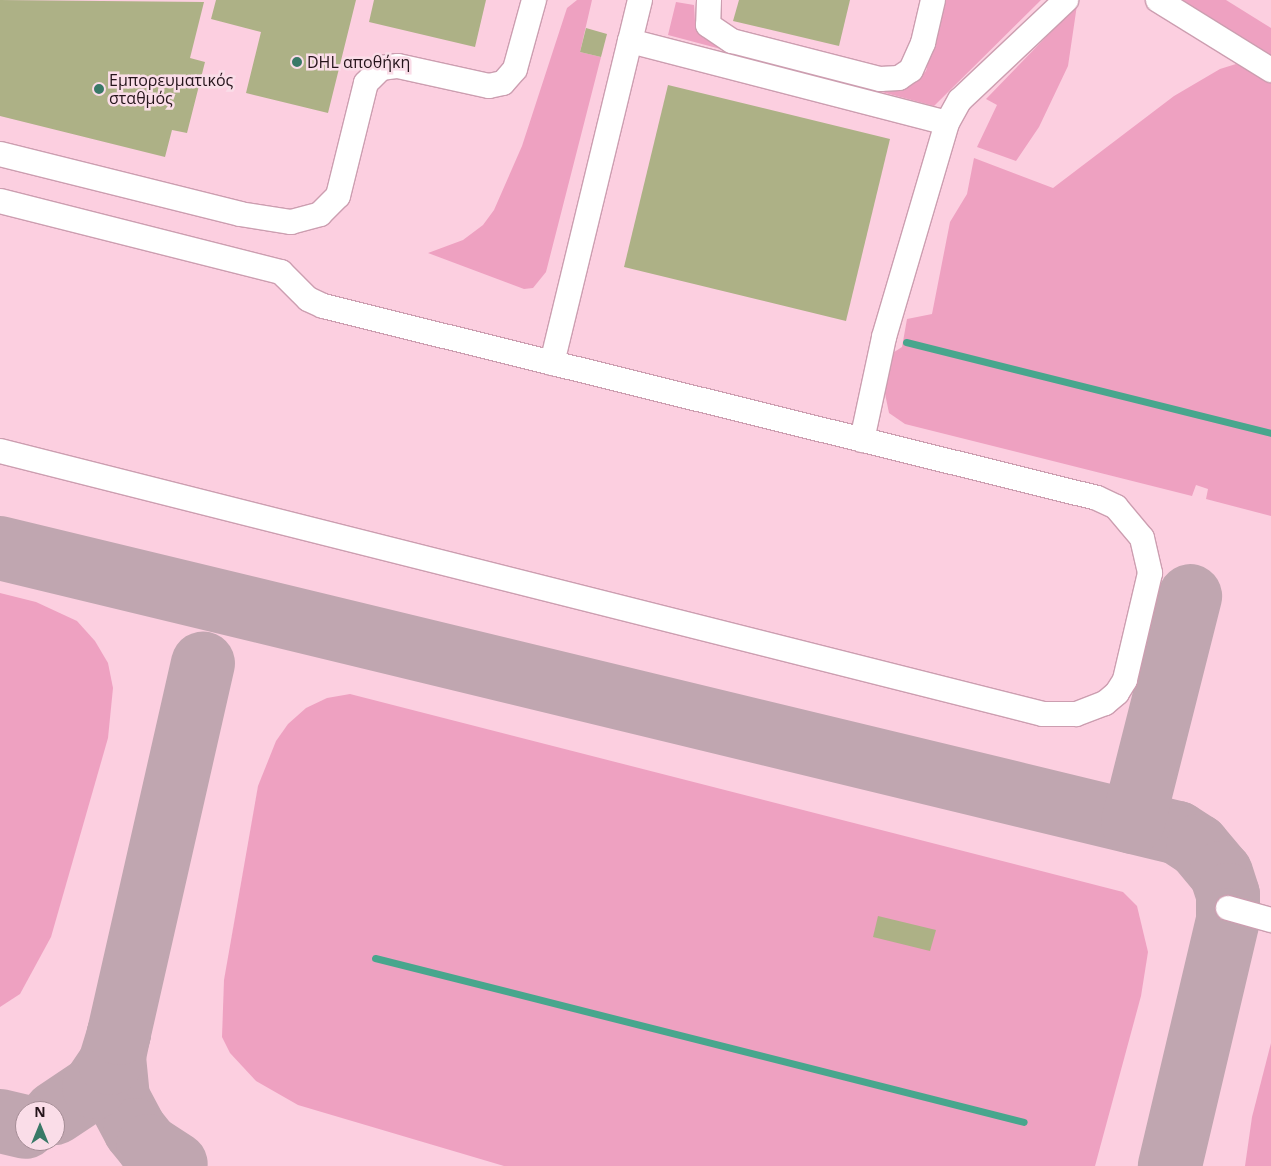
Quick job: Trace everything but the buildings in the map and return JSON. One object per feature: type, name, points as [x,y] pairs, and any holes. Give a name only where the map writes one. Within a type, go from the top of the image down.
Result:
[{"type":"street","points":[[0,154],[240,214],[291,222],[320,214],[338,196],[366,83],[380,68],[398,66],[489,86],[503,83],[515,69],[534,0]]},
{"type":"street","points":[[552,363],[640,0]]},
{"type":"street","points":[[709,0],[708,24],[732,41],[880,79],[899,78],[912,70],[922,43],[932,0]]},
{"type":"street","points":[[862,440],[884,337],[947,123],[960,100],[1066,0]]},
{"type":"street","points":[[1158,0],[1271,70]]},
{"type":"street","points":[[630,41],[947,123]]},
{"type":"street","points":[[0,201],[281,272],[308,299],[323,306],[1097,498],[1116,507],[1142,538],[1150,573],[1125,680],[1117,693],[1105,703],[1076,714],[1043,714],[0,451]]},
{"type":"street","points":[[1228,908],[1271,920]]},
{"type":"shaded area","points":[[0,0],[1271,0],[1271,1166],[0,1166]]},
{"type":"shaded area","points":[[577,0],[592,0],[580,52],[601,57],[546,272],[533,288],[524,289],[428,253],[463,240],[483,225],[494,210],[522,146],[567,8]]},
{"type":"shaded area","points":[[943,0],[1041,0],[934,106],[668,35],[676,2],[694,5],[695,21],[699,29],[904,85],[916,81],[926,71]]},
{"type":"shaded area","points":[[1179,0],[1226,0],[1271,28],[1271,58]]},
{"type":"shaded area","points":[[1077,5],[1068,66],[1039,127],[1016,161],[977,147],[997,105],[986,99]]},
{"type":"shaded area","points":[[1236,64],[1254,69],[1271,79],[1271,516],[1206,499],[1208,489],[1196,485],[1192,496],[905,424],[889,413],[883,384],[888,356],[902,347],[907,319],[932,314],[950,222],[967,194],[974,158],[1053,188],[1174,96],[1220,69]]},
{"type":"shaded area","points":[[0,593],[36,602],[77,621],[95,641],[108,663],[113,688],[108,738],[51,937],[20,994],[0,1007]]},
{"type":"shaded area","points":[[350,694],[1123,892],[1137,906],[1148,952],[1141,996],[1095,1166],[504,1166],[298,1105],[256,1081],[230,1053],[222,1037],[224,980],[258,786],[276,741],[288,724],[306,708],[327,698]]},
{"type":"shaded area","points":[[1271,1043],[1271,1166],[1245,1166],[1252,1117]]},
{"type":"waterway","points":[[906,342],[1271,433]]},
{"type":"waterway","points":[[375,958],[1024,1122]]},
{"type":"taxiway","points":[[0,548],[1178,833],[1198,846],[1221,873],[1228,895],[1228,920],[1170,1166]]},
{"type":"taxiway","points":[[1133,822],[1190,596]]},
{"type":"taxiway","points":[[65,1106],[94,1087],[110,1063],[119,1033],[203,663]]},
{"type":"taxiway","points":[[119,1033],[114,1057],[118,1098],[135,1130],[148,1146],[176,1164]]},
{"type":"taxiway","points":[[0,1121],[15,1125]]},
{"type":"place","name":"DHL αποθήκη","points":[[297,62]]},
{"type":"place","name":"Εμπορευματικός σταθμός","points":[[99,89]]}]
